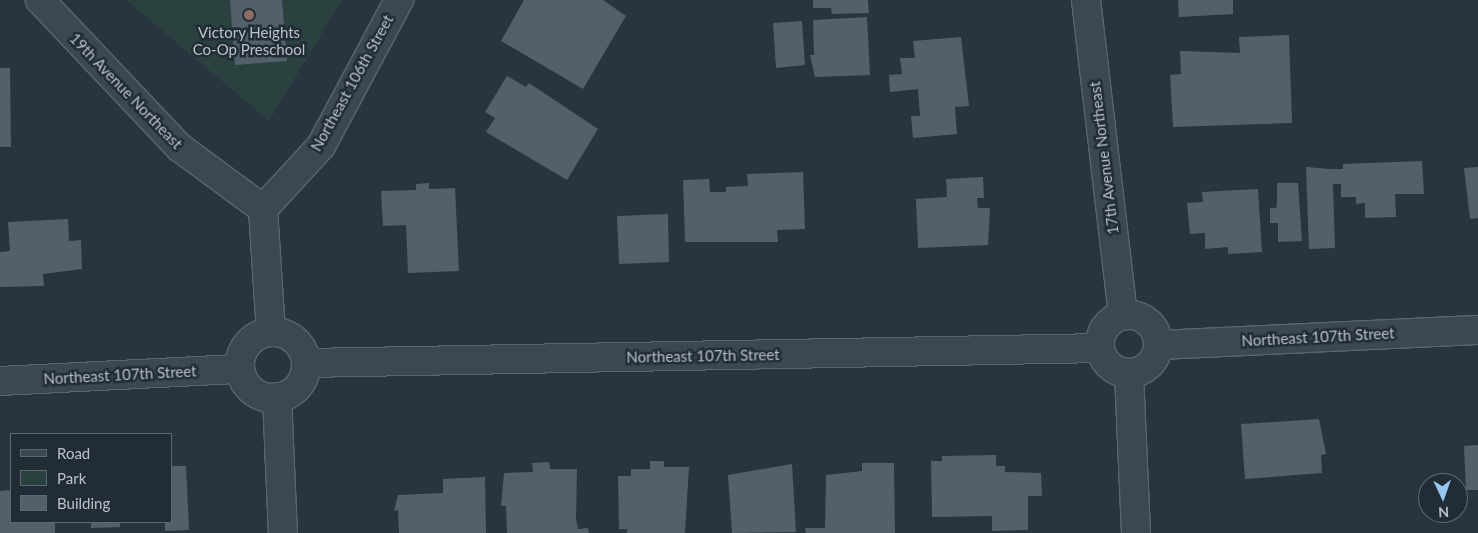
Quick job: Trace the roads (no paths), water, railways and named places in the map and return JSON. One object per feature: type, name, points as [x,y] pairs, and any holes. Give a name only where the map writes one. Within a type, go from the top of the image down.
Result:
[{"type":"street","name":"19th Avenue Northeast","points":[[40,0],[179,147],[263,209]]},
{"type":"street","name":"Northeast 106th Street","points":[[263,209],[321,146],[398,0]]},
{"type":"street","name":"17th Avenue Northeast","points":[[1086,0],[1123,315]]},
{"type":"street","points":[[263,209],[271,332]]},
{"type":"street","points":[[1123,315],[1149,323],[1158,344],[1151,364],[1129,373],[1113,369],[1100,348],[1107,325],[1123,315]]},
{"type":"street","name":"Northeast 107th Street","points":[[1158,344],[1478,330]]},
{"type":"street","points":[[271,332],[298,342],[307,363],[300,385],[277,398],[253,391],[240,369],[247,344],[271,332]]},
{"type":"street","name":"Northeast 107th Street","points":[[307,363],[1100,348]]},
{"type":"street","name":"Northeast 107th Street","points":[[0,381],[240,369]]},
{"type":"street","points":[[1129,373],[1136,533]]},
{"type":"street","points":[[277,398],[283,533]]},
{"type":"place","name":"Victory Heights Co-Op Preschool","points":[[249,15]]}]
